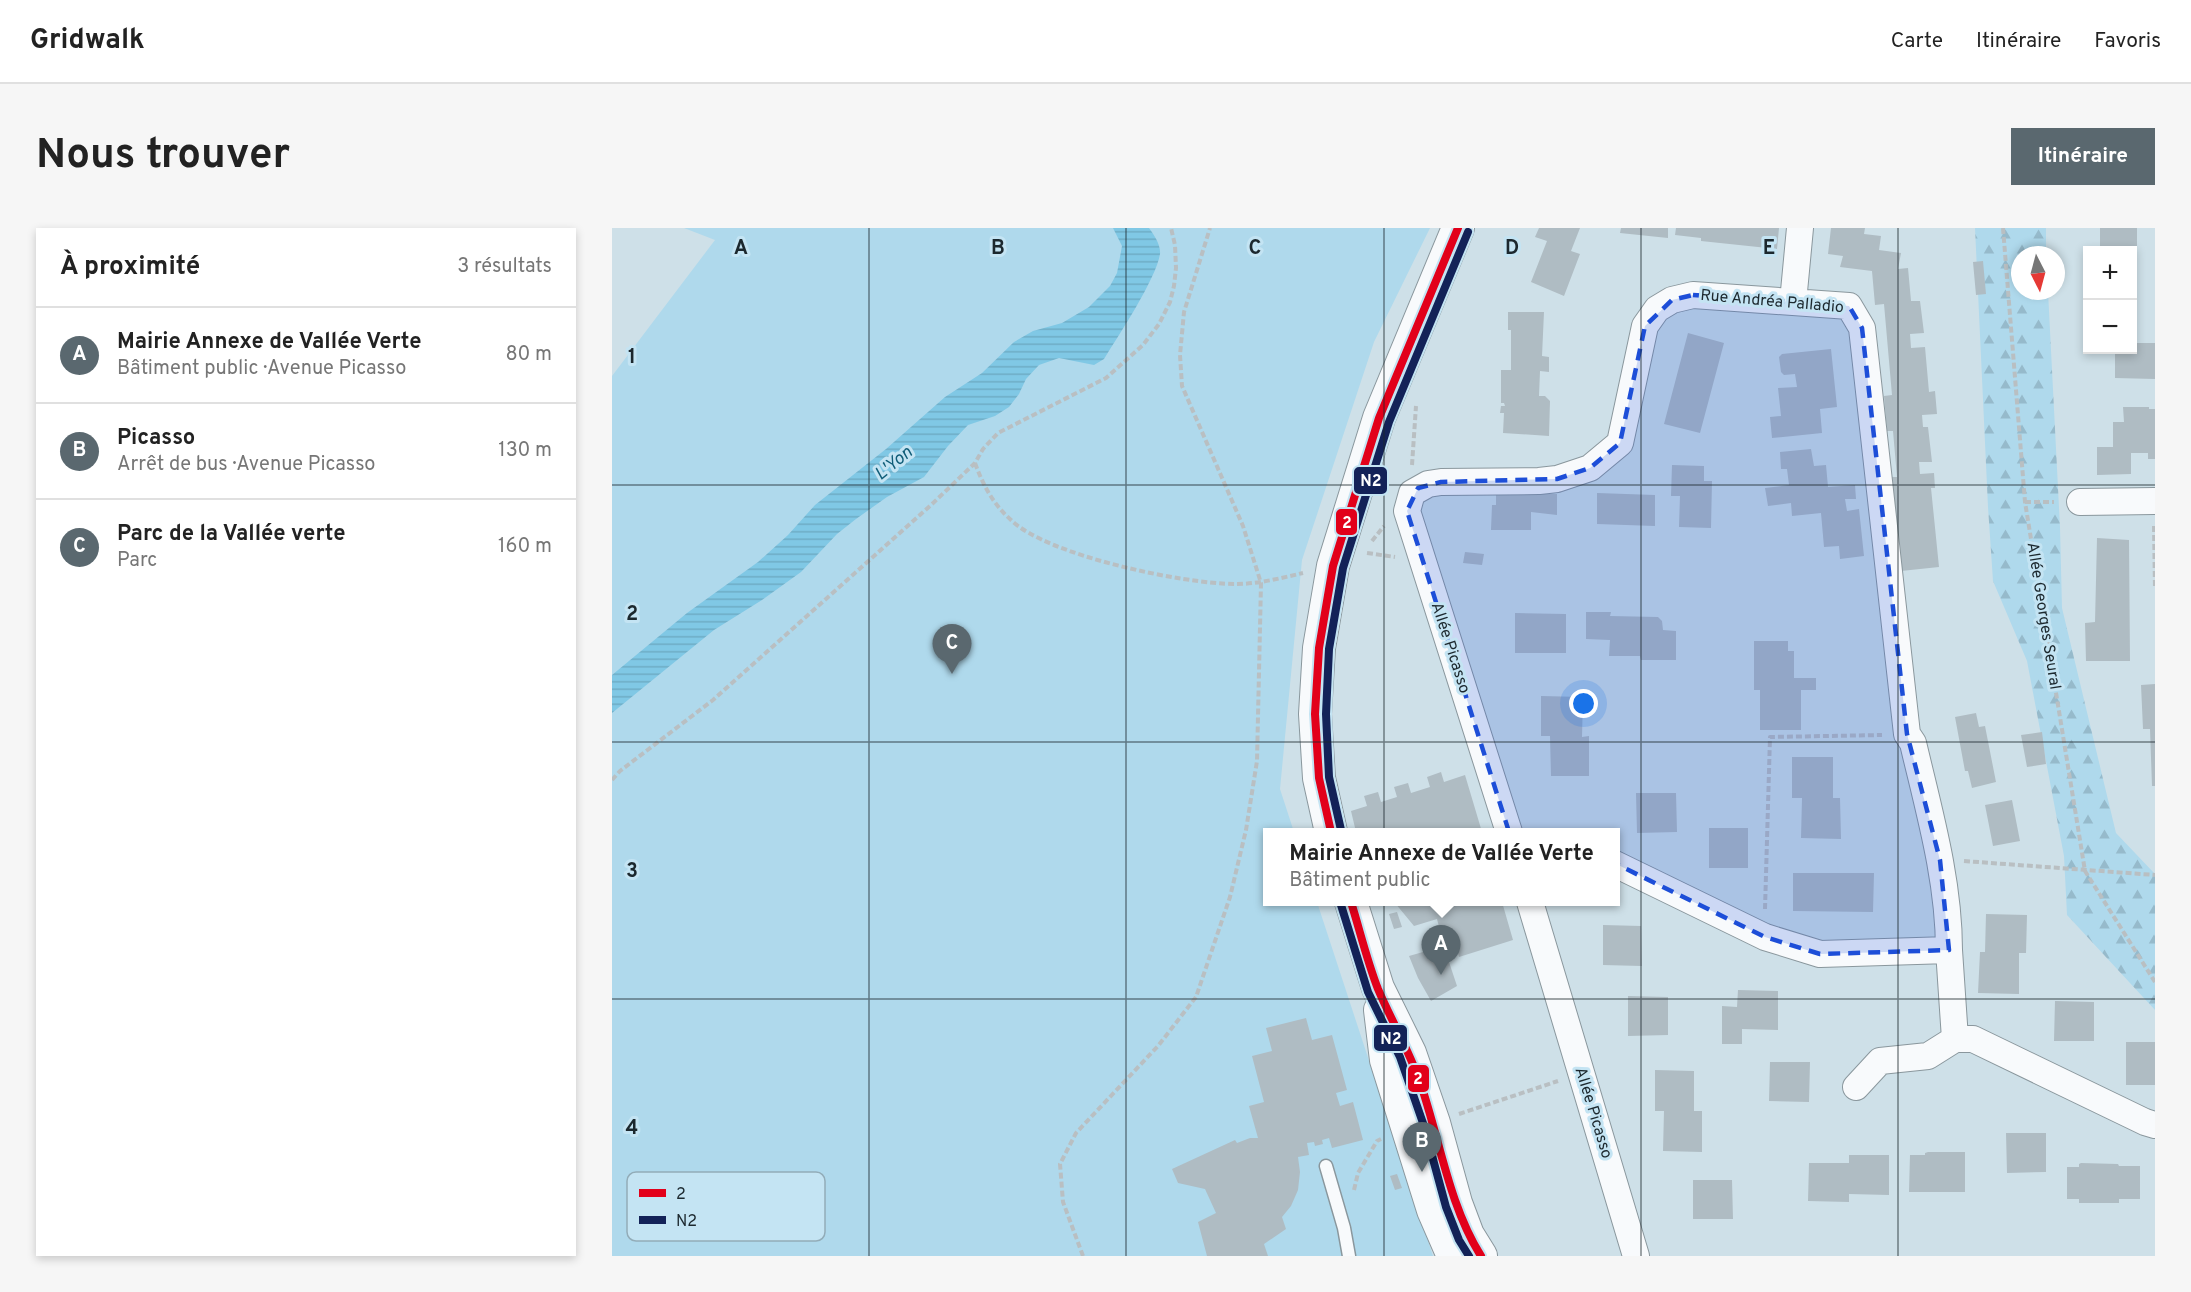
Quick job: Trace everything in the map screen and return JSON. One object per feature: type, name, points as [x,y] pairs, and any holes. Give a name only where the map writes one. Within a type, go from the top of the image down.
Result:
[{"type":"street","points":[[1329,828],[1319,778],[1315,714],[1319,648],[1337,556],[1379,418],[1458,228]]},
{"type":"street","points":[[1793,302],[1800,228]]},
{"type":"street","name":"Rue Andréa Palladio","points":[[1441,482],[1539,481],[1557,479],[1590,468],[1620,443],[1645,326],[1657,309],[1672,300],[1693,295],[1849,306],[1862,328],[1910,738]]},
{"type":"street","name":"Allée Picasso","points":[[1441,482],[1428,484],[1412,493],[1407,511],[1508,828]]},
{"type":"street","points":[[2080,502],[2154,501]]},
{"type":"street","points":[[1910,738],[1940,860],[1949,924],[1955,1039]]},
{"type":"street","points":[[1620,866],[1765,937],[1820,954],[1949,950]]},
{"type":"street","points":[[1352,906],[1378,988],[1410,1053],[1434,1123],[1456,1203],[1468,1235],[1481,1256]]},
{"type":"street","name":"Allée Picasso","points":[[1531,906],[1636,1256]]},
{"type":"street","points":[[1378,988],[1386,1060],[1433,1210],[1454,1256]]},
{"type":"street","points":[[1856,1087],[1880,1061],[1928,1056],[1955,1039],[1973,1040],[2155,1125]]},
{"type":"lane","points":[[1326,1166],[1344,1228],[1349,1256]]},
{"type":"path","points":[[612,780],[620,771],[712,700],[930,506],[975,463],[983,449],[998,433],[1106,378],[1143,345],[1159,324],[1170,302],[1174,286],[1176,268],[1171,228]]},
{"type":"path","points":[[1083,1256],[1063,1202],[1060,1164],[1076,1133],[1158,1046],[1196,997],[1230,897],[1246,830],[1257,761],[1261,583],[1243,526],[1182,386],[1180,355],[1184,312],[1210,228]]},
{"type":"path","name":"Allée Georges Seural","points":[[2003,228],[2025,502],[2085,871],[2155,982]]},
{"type":"path","points":[[975,463],[982,482],[994,501],[1011,521],[1030,535],[1053,546],[1121,566],[1170,577],[1208,583],[1261,583],[1337,556],[1421,558]]},
{"type":"path","points":[[2154,501],[2155,588]]},
{"type":"path","points":[[1765,937],[1770,737],[1910,738]]},
{"type":"path","points":[[1940,860],[2155,874]]},
{"type":"highlighted area","points":[[1693,295],[1849,306],[1862,328],[1907,734],[1940,860],[1949,950],[1820,954],[1765,937],[1557,835],[1510,835],[1407,511],[1418,488],[1441,482],[1557,479],[1590,468],[1620,443],[1645,326],[1672,300]]},
{"type":"green space","points":[[684,228],[1430,228],[1374,342],[1302,560],[1280,789],[1293,828],[1263,828],[1263,906],[1318,906],[1433,1256],[612,1256],[612,376],[715,240]]},
{"type":"green space","points":[[1975,228],[2046,228],[2046,246],[2011,246],[2011,300],[2048,300],[2062,608],[2116,833],[2155,874],[2155,1010],[2067,915],[2064,856],[2027,661],[1993,581]]},
{"type":"water","name":"L'Yon","points":[[1113,228],[1149,228],[1158,244],[1160,254],[1152,278],[1104,359],[1094,365],[1059,358],[1039,365],[1026,379],[1019,394],[1009,407],[995,416],[968,425],[924,477],[887,497],[856,519],[837,534],[801,572],[714,630],[612,713],[612,675],[687,613],[758,562],[788,535],[815,505],[886,449],[945,397],[982,373],[1014,342],[1033,331],[1062,323],[1089,307],[1110,286],[1117,273],[1122,246]]},
{"type":"building","points":[[1539,228],[1580,228],[1571,251],[1580,254],[1564,296],[1531,282],[1547,241],[1535,237]]},
{"type":"building","points":[[1621,228],[1668,228],[1668,238],[1620,233]]},
{"type":"building","points":[[1676,228],[1779,228],[1777,249],[1701,241],[1701,238],[1675,235]]},
{"type":"building","points":[[1831,228],[1865,228],[1864,234],[1881,236],[1879,250],[1901,253],[1898,269],[1908,268],[1911,301],[1920,301],[1924,333],[1910,334],[1911,348],[1925,347],[1929,392],[1935,391],[1937,414],[1922,415],[1923,427],[1928,427],[1932,462],[1919,462],[1920,474],[1934,473],[1935,488],[1931,488],[1939,567],[1901,571],[1892,477],[1897,477],[1893,431],[1887,431],[1884,396],[1892,395],[1884,304],[1875,305],[1872,271],[1840,267],[1843,256],[1828,254]]},
{"type":"building","points":[[2100,228],[2137,228],[2137,246],[2100,246]]},
{"type":"building","points":[[1983,261],[1986,294],[1976,295],[1973,262]]},
{"type":"building","points":[[1508,312],[1544,312],[1542,356],[1549,357],[1549,372],[1540,371],[1539,396],[1545,396],[1550,401],[1549,436],[1503,433],[1504,413],[1500,413],[1501,406],[1505,406],[1501,403],[1501,370],[1511,370],[1511,330],[1508,330]]},
{"type":"building","points":[[1688,333],[1724,343],[1700,433],[1664,424]]},
{"type":"building","points":[[2137,343],[2155,343],[2155,379],[2115,378],[2115,354],[2137,354]]},
{"type":"building","points":[[1831,349],[1837,407],[1820,409],[1822,433],[1772,438],[1770,417],[1781,416],[1778,388],[1797,387],[1795,374],[1784,375],[1781,372],[1779,357],[1782,354]]},
{"type":"building","points":[[2123,407],[2155,409],[2155,459],[2148,459],[2148,453],[2131,453],[2131,474],[2097,475],[2097,447],[2113,447],[2113,422],[2124,422]]},
{"type":"building","points":[[1811,449],[1814,466],[1826,465],[1828,487],[1855,485],[1856,499],[1845,499],[1847,511],[1859,509],[1864,556],[1840,559],[1839,546],[1824,547],[1821,513],[1792,516],[1791,503],[1768,506],[1765,488],[1789,485],[1787,469],[1781,469],[1780,452]]},
{"type":"building","points":[[1672,465],[1704,466],[1704,481],[1712,481],[1711,528],[1679,527],[1680,496],[1671,496]]},
{"type":"building","points":[[1496,491],[1543,491],[1543,494],[1557,494],[1557,515],[1531,512],[1531,530],[1491,530],[1492,505],[1496,505]]},
{"type":"building","points":[[1597,493],[1655,495],[1655,526],[1597,524]]},
{"type":"building","points":[[2097,538],[2129,540],[2130,661],[2086,661],[2085,623],[2095,622]]},
{"type":"building","points":[[1465,552],[1484,554],[1482,565],[1463,563]]},
{"type":"building","points":[[1586,612],[1611,612],[1610,616],[1658,617],[1662,621],[1663,630],[1676,631],[1676,660],[1641,660],[1640,656],[1609,656],[1610,640],[1586,639]]},
{"type":"building","points":[[1515,613],[1566,614],[1566,653],[1515,653]]},
{"type":"building","points":[[1754,641],[1788,641],[1788,651],[1794,651],[1794,678],[1816,678],[1816,690],[1801,690],[1801,730],[1760,730],[1760,690],[1754,690]]},
{"type":"building","points":[[2155,684],[2155,786],[2152,786],[2150,729],[2143,729],[2141,685]]},
{"type":"building","points":[[1541,696],[1583,697],[1582,737],[1589,736],[1589,776],[1551,776],[1550,736],[1541,736]]},
{"type":"building","points":[[1976,713],[1979,727],[1985,726],[1996,782],[1972,788],[1968,771],[1965,771],[1955,717]]},
{"type":"building","points":[[2042,732],[2046,764],[2027,767],[2021,735]]},
{"type":"building","points":[[1792,757],[1833,757],[1833,798],[1840,798],[1841,839],[1801,838],[1802,798],[1792,798]]},
{"type":"building","points":[[1441,772],[1444,782],[1465,775],[1481,828],[1355,828],[1351,811],[1367,806],[1364,796],[1378,792],[1381,802],[1397,797],[1394,787],[1408,783],[1411,793],[1430,787],[1427,777]]},
{"type":"building","points":[[1636,793],[1676,793],[1677,832],[1637,833]]},
{"type":"building","points":[[2012,800],[2020,841],[1993,846],[1985,805]]},
{"type":"building","points":[[1709,828],[1748,828],[1748,868],[1709,868]]},
{"type":"building","points":[[1793,873],[1874,873],[1873,912],[1793,911]]},
{"type":"building","points":[[1397,906],[1503,906],[1513,940],[1459,957],[1458,953],[1447,956],[1457,986],[1431,1001],[1409,956],[1444,946],[1437,919],[1414,926]]},
{"type":"building","points":[[1397,912],[1402,927],[1394,929],[1389,914]]},
{"type":"building","points":[[1986,914],[2027,915],[2026,953],[2019,953],[2019,994],[1978,993],[1980,952],[1985,952]]},
{"type":"building","points":[[1603,925],[1641,926],[1642,966],[1603,965]]},
{"type":"building","points":[[1738,990],[1778,991],[1778,1030],[1742,1029],[1742,1044],[1722,1044],[1722,1006],[1737,1007]]},
{"type":"building","points":[[1628,996],[1668,997],[1668,1035],[1628,1036]]},
{"type":"building","points":[[2055,1001],[2094,1002],[2094,1041],[2054,1041]]},
{"type":"building","points":[[1306,1018],[1312,1040],[1332,1035],[1347,1090],[1336,1093],[1340,1106],[1353,1102],[1363,1140],[1332,1148],[1329,1138],[1322,1140],[1323,1144],[1315,1146],[1314,1142],[1307,1143],[1309,1155],[1298,1157],[1300,1172],[1298,1190],[1291,1206],[1282,1217],[1286,1229],[1264,1244],[1268,1256],[1207,1256],[1198,1222],[1216,1213],[1205,1189],[1178,1183],[1172,1169],[1235,1140],[1237,1143],[1250,1138],[1258,1138],[1249,1106],[1264,1102],[1252,1056],[1272,1051],[1266,1028]]},
{"type":"building","points":[[2126,1042],[2155,1042],[2155,1085],[2126,1085]]},
{"type":"building","points":[[1770,1062],[1810,1062],[1809,1102],[1769,1101]]},
{"type":"building","points":[[1655,1070],[1694,1071],[1694,1111],[1702,1111],[1702,1152],[1663,1151],[1664,1111],[1655,1111]]},
{"type":"building","points":[[2006,1133],[2046,1133],[2046,1172],[2007,1173]]},
{"type":"building","points":[[1928,1152],[1965,1152],[1965,1192],[1909,1192],[1910,1155],[1925,1155]]},
{"type":"building","points":[[1849,1155],[1889,1155],[1889,1195],[1849,1194],[1849,1202],[1808,1201],[1809,1163],[1849,1163]]},
{"type":"building","points":[[2081,1163],[2140,1166],[2140,1199],[2119,1199],[2119,1203],[2079,1203],[2079,1199],[2067,1199],[2067,1167],[2079,1167]]},
{"type":"building","points":[[1397,1174],[1402,1188],[1395,1190],[1390,1176]]},
{"type":"building","points":[[1693,1180],[1732,1180],[1733,1219],[1693,1219]]},
{"type":"transit line","name":"2","points":[[1330,828],[1319,778],[1315,714],[1319,648],[1333,566],[1379,418],[1458,228]]},
{"type":"transit line","name":"N2","points":[[1341,828],[1329,777],[1326,714],[1329,649],[1343,568],[1389,422],[1468,232]]},
{"type":"transit line","name":"N2","points":[[1341,906],[1368,992],[1400,1057],[1424,1126],[1446,1207],[1459,1240],[1469,1256]]},
{"type":"transit line","name":"2","points":[[1352,906],[1378,989],[1421,1085],[1461,1216],[1481,1256]]},
{"type":"place","name":"Parc de la Vallée verte","points":[[952,674]]},
{"type":"place","name":"Mairie Annexe de Vallée Verte","points":[[1441,975]]},
{"type":"place","name":"Picasso","points":[[1422,1172]]}]
